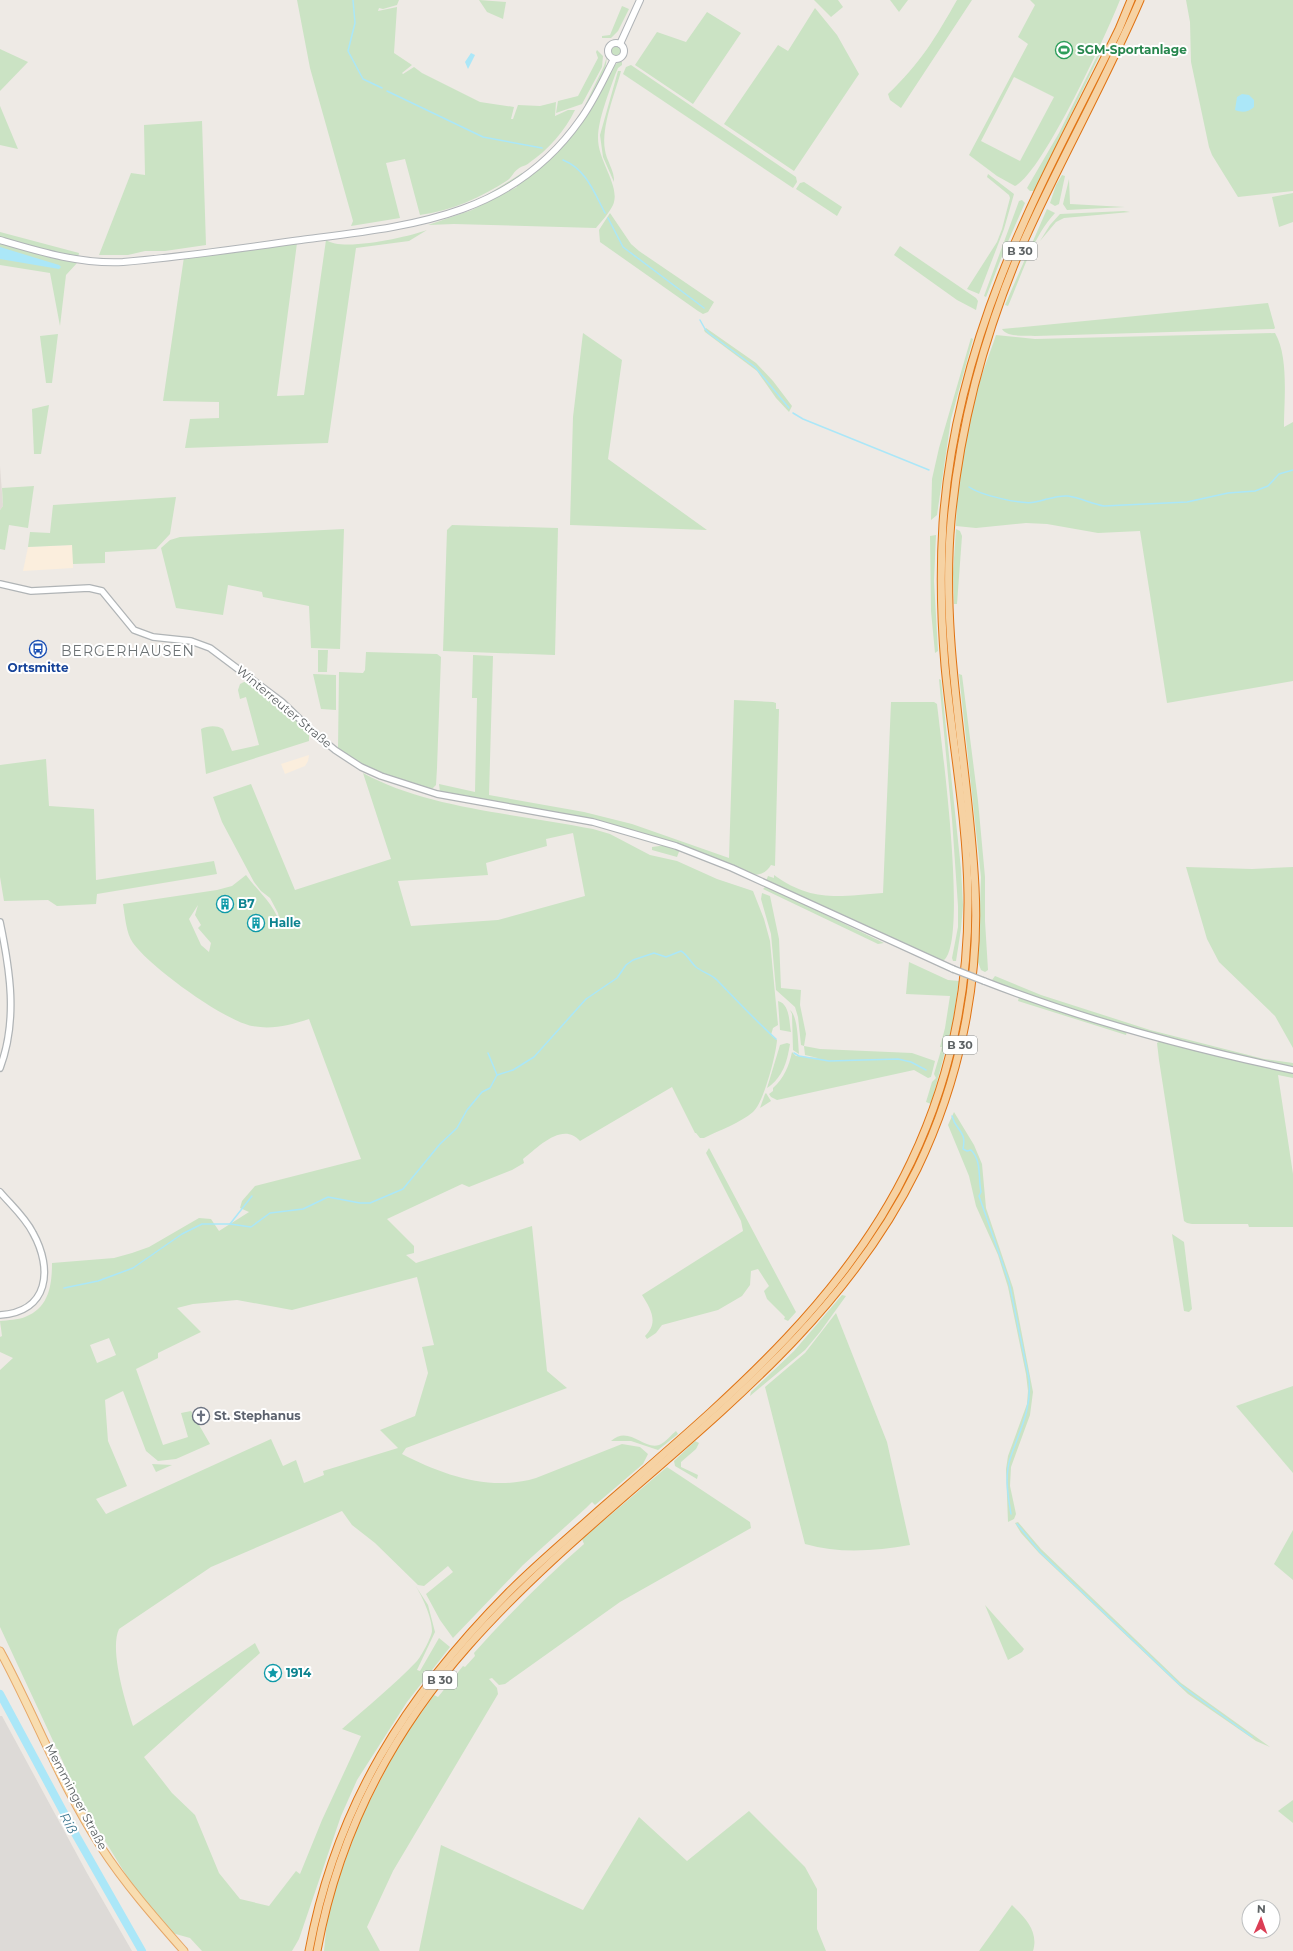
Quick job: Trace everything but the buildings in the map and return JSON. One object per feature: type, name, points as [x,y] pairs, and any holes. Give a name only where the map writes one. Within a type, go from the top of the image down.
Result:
[{"type":"highway","name":"B 30","points":[[309,1951],[324,1884],[347,1821],[371,1770],[413,1704],[441,1666],[513,1588],[668,1455],[746,1380],[785,1340],[827,1293],[855,1256],[892,1199],[912,1160],[930,1118],[945,1075],[956,1027],[964,981],[968,893],[959,782],[942,629],[941,590],[950,466],[963,394],[991,304],[1017,238],[1119,29],[1131,0]]},
{"type":"highway","name":"B 30","points":[[947,518],[970,394],[1004,291],[1024,241],[1126,33],[1140,0]]},
{"type":"highway","name":"B 30","points":[[317,1951],[335,1873],[355,1821],[370,1789],[394,1745],[430,1692],[469,1644],[520,1592],[653,1468]]},
{"type":"main road","points":[[620,44],[640,0]]},
{"type":"main road","points":[[613,44],[620,44],[624,47],[624,55],[621,59],[614,59],[608,53],[609,47],[613,44]]},
{"type":"main road","points":[[0,240],[66,258],[92,262],[116,262],[149,260],[372,231],[440,218],[469,208],[497,194],[527,174],[548,157],[580,121],[601,86],[614,59]]},
{"type":"main road","name":"Memminger Straße","points":[[0,1651],[28,1703],[72,1796],[101,1847],[160,1925],[184,1951]]},
{"type":"street","name":"Winterreuter Straße","points":[[0,584],[31,591],[88,588],[102,591],[134,630],[153,638],[191,640],[210,648],[282,702],[310,730],[347,758],[381,776],[437,794],[593,822],[676,846],[732,868],[953,969],[984,981],[1079,1014],[1154,1037],[1293,1070]]},
{"type":"street","points":[[0,922],[7,957],[11,1014],[7,1045],[0,1068]]},
{"type":"street","points":[[0,1192],[33,1231],[39,1244],[45,1274],[38,1299],[30,1306],[18,1312],[0,1315]]},
{"type":"shaded area","points":[[0,466],[3,506],[0,510]]},
{"type":"shaded area","points":[[73,545],[73,568],[23,571],[28,547]]},
{"type":"shaded area","points":[[309,755],[305,766],[285,774],[281,764]]},
{"type":"shaded area","points":[[0,1716],[2,1716],[87,1873],[132,1951],[0,1951]]},
{"type":"green space","points":[[297,0],[399,0],[397,5],[383,9],[379,8],[378,11],[397,7],[394,53],[412,65],[402,73],[403,74],[414,67],[422,73],[480,102],[514,107],[511,119],[513,119],[518,105],[540,106],[556,102],[555,116],[568,110],[575,110],[561,133],[536,158],[517,170],[508,180],[488,192],[455,207],[420,215],[405,159],[386,163],[400,218],[351,226],[353,221],[310,68]]},
{"type":"green space","points":[[479,0],[506,2],[503,19],[487,12]]},
{"type":"green space","points":[[814,0],[838,0],[843,7],[831,17]]},
{"type":"green space","points":[[890,0],[908,0],[899,12]]},
{"type":"green space","points":[[957,0],[972,0],[901,108],[890,100],[888,94],[927,50]]},
{"type":"green space","points":[[1030,0],[1120,0],[1102,41],[1057,131],[1027,176],[1015,186],[997,176],[969,155],[1028,44],[1018,37],[1035,5]],"holes":[[[1014,77],[1054,97],[1020,161],[981,141]]]},
{"type":"green space","points":[[1186,0],[1293,0],[1293,191],[1238,197],[1212,155],[1191,62],[1190,22]]},
{"type":"green space","points":[[622,6],[629,9],[618,31],[611,38],[602,38],[602,36],[610,35]]},
{"type":"green space","points":[[815,8],[837,35],[859,74],[794,171],[724,124],[778,45],[788,51]]},
{"type":"green space","points":[[707,12],[741,33],[693,104],[635,65],[657,32],[686,42]]},
{"type":"green space","points":[[1105,44],[1034,191],[1030,191],[1027,188],[1059,133],[1102,46]]},
{"type":"green space","points":[[614,47],[618,47],[620,48],[620,56],[614,57],[611,54],[611,50]]},
{"type":"green space","points":[[0,49],[28,62],[0,91]]},
{"type":"green space","points":[[597,50],[603,56],[602,67],[582,104],[556,113],[558,101],[578,96],[598,58],[596,52]]},
{"type":"green space","points":[[607,56],[605,72],[587,105],[585,105],[604,66]]},
{"type":"green space","points":[[618,62],[622,62],[622,65],[618,68],[615,75],[604,106],[598,131],[601,156],[612,182],[615,198],[613,205],[596,228],[454,224],[428,225],[472,210],[517,187],[516,185],[555,153],[573,134],[613,67]]},
{"type":"green space","points":[[631,65],[796,177],[797,182],[793,188],[623,74],[626,67]]},
{"type":"green space","points":[[618,71],[621,71],[609,110],[604,141],[614,182],[603,157],[600,135]]},
{"type":"green space","points":[[0,106],[18,149],[0,145]]},
{"type":"green space","points":[[202,121],[206,245],[165,251],[145,251],[128,255],[99,255],[131,173],[145,175],[144,125]]},
{"type":"green space","points":[[522,173],[523,175],[474,204],[451,210],[485,196]]},
{"type":"green space","points":[[988,174],[1014,194],[1004,229],[979,294],[967,289],[997,242],[1010,198],[1009,195],[987,177]]},
{"type":"green space","points":[[1062,175],[1065,176],[1059,204],[1055,206],[1050,203],[1056,185]]},
{"type":"green space","points":[[1069,179],[1070,204],[1125,207],[1067,210],[1063,204]]},
{"type":"green space","points":[[804,182],[842,207],[837,216],[796,189],[800,183]]},
{"type":"green space","points":[[1293,193],[1293,222],[1279,227],[1272,197]]},
{"type":"green space","points":[[1022,200],[1025,203],[986,297],[984,296],[1019,201]]},
{"type":"green space","points":[[1047,209],[1055,213],[1040,233],[1028,257],[1008,306],[1005,305]]},
{"type":"green space","points":[[1130,212],[1064,218],[1056,222],[1040,241],[1050,225],[1060,214]]},
{"type":"green space","points":[[610,213],[631,244],[639,251],[714,302],[708,312],[703,314],[698,311],[600,242],[599,230]]},
{"type":"green space","points":[[427,230],[409,241],[356,248],[328,443],[185,448],[190,419],[219,418],[219,402],[163,401],[184,257],[297,243],[277,396],[304,395],[326,240],[334,243],[360,244],[391,239]]},
{"type":"green space","points":[[0,232],[79,253],[77,263],[66,275],[60,326],[50,273],[0,265]]},
{"type":"green space","points":[[900,246],[976,298],[978,301],[976,310],[957,300],[894,255]]},
{"type":"green space","points":[[1268,303],[1274,329],[1017,336],[1008,334],[1002,329]]},
{"type":"green space","points":[[706,328],[756,363],[773,381],[792,406],[789,412],[776,398],[757,371],[705,332],[704,330]]},
{"type":"green space","points":[[583,333],[622,360],[608,459],[707,530],[570,525],[573,417]]},
{"type":"green space","points":[[1275,333],[1282,354],[1284,366],[1284,427],[1293,422],[1293,681],[1167,703],[1140,531],[1098,533],[1047,524],[1026,523],[976,528],[956,526],[962,462],[979,383],[996,335],[1035,339]]},
{"type":"green space","points":[[58,334],[52,383],[46,383],[40,336]]},
{"type":"green space","points":[[971,338],[973,339],[951,419],[937,515],[931,520],[932,479],[939,448]]},
{"type":"green space","points":[[49,405],[41,454],[34,454],[32,409]]},
{"type":"green space","points":[[34,486],[28,528],[9,525],[5,550],[0,549],[0,510],[3,506],[2,488]]},
{"type":"green space","points":[[176,497],[170,534],[156,549],[105,552],[105,563],[73,564],[72,545],[28,547],[30,532],[50,533],[53,505]]},
{"type":"green space","points":[[452,525],[558,528],[555,655],[443,651],[447,530]]},
{"type":"green space","points":[[344,529],[340,649],[311,648],[309,606],[263,597],[262,592],[228,585],[223,615],[176,608],[161,548],[170,540],[180,537]]},
{"type":"green space","points":[[956,529],[960,531],[962,536],[957,604],[954,604],[953,573]]},
{"type":"green space","points":[[936,535],[934,581],[938,651],[935,653],[931,611],[930,536]]},
{"type":"green space","points":[[318,650],[328,650],[327,672],[318,672]]},
{"type":"green space","points":[[366,652],[437,654],[441,657],[436,785],[432,789],[388,777],[361,764],[338,748],[339,672],[363,673],[365,670]]},
{"type":"green space","points":[[473,655],[493,656],[489,795],[584,812],[632,824],[729,858],[734,700],[776,703],[776,709],[779,709],[775,866],[771,865],[764,873],[753,875],[674,844],[625,828],[556,813],[440,792],[439,784],[475,792],[477,698],[472,698]]},
{"type":"green space","points":[[313,674],[336,675],[336,710],[321,709]]},
{"type":"green space","points":[[959,674],[962,675],[978,801],[985,877],[985,921],[988,970],[985,972],[981,970],[978,962],[981,877]]},
{"type":"green space","points":[[939,679],[941,680],[961,869],[963,905],[956,961],[953,961],[952,958],[958,927],[958,906],[952,819]]},
{"type":"green space","points":[[248,680],[283,707],[309,733],[309,741],[206,774],[201,729],[212,726],[223,729],[232,751],[259,745],[246,697],[240,699],[238,690],[240,684]]},
{"type":"green space","points":[[891,702],[934,702],[937,704],[948,796],[954,882],[954,919],[950,947],[943,961],[766,881],[768,876],[774,878],[774,875],[801,890],[827,896],[883,893]]},
{"type":"green space","points":[[46,759],[49,806],[94,809],[96,880],[214,861],[217,874],[97,894],[96,904],[57,906],[48,900],[4,901],[0,877],[0,765]]},
{"type":"green space","points":[[363,773],[416,795],[445,803],[593,829],[610,834],[650,855],[677,861],[717,879],[753,891],[764,919],[770,941],[778,1025],[773,1028],[771,1035],[777,1040],[776,1047],[772,1067],[757,1107],[748,1116],[704,1138],[700,1138],[695,1133],[672,1087],[580,1141],[573,1136],[566,1134],[558,1135],[543,1143],[523,1159],[524,1163],[512,1170],[469,1187],[462,1184],[387,1219],[414,1246],[414,1253],[406,1255],[416,1263],[532,1226],[547,1371],[567,1388],[406,1448],[402,1454],[450,1475],[484,1482],[501,1483],[519,1482],[536,1478],[622,1444],[640,1447],[648,1454],[643,1464],[595,1505],[592,1502],[523,1565],[453,1638],[440,1620],[426,1594],[453,1572],[448,1566],[424,1586],[418,1585],[375,1543],[352,1525],[342,1511],[211,1567],[119,1629],[116,1638],[117,1663],[133,1726],[255,1643],[260,1653],[144,1757],[172,1793],[195,1815],[219,1873],[240,1899],[269,1906],[296,1871],[300,1874],[322,1820],[361,1736],[342,1729],[419,1659],[432,1634],[432,1625],[428,1613],[415,1585],[428,1605],[435,1632],[417,1670],[420,1671],[439,1638],[450,1647],[407,1702],[357,1780],[341,1816],[299,1939],[292,1951],[202,1951],[190,1938],[172,1933],[134,1888],[83,1805],[0,1627],[0,1370],[13,1358],[0,1352],[0,1337],[2,1336],[0,1321],[22,1318],[33,1313],[39,1308],[48,1295],[52,1263],[114,1258],[132,1253],[149,1247],[199,1218],[211,1219],[219,1231],[249,1212],[240,1208],[242,1201],[255,1186],[361,1159],[309,1019],[274,1027],[252,1026],[239,1022],[206,1003],[170,978],[142,953],[131,939],[126,924],[123,904],[217,890],[232,886],[246,875],[271,906],[281,927],[278,913],[270,898],[261,891],[254,882],[222,822],[213,797],[251,784],[295,890],[391,859]],"holes":[[[573,833],[585,896],[498,920],[411,926],[398,881],[488,875],[486,863],[547,846],[546,839]],[[198,905],[195,915],[201,925],[198,928],[211,943],[209,952],[201,945],[189,919]],[[417,1277],[434,1345],[422,1347],[428,1373],[415,1416],[380,1430],[398,1448],[323,1471],[324,1475],[304,1483],[296,1460],[283,1466],[271,1439],[106,1514],[96,1499],[127,1486],[108,1441],[105,1400],[123,1391],[146,1451],[158,1461],[176,1459],[210,1444],[191,1411],[181,1413],[188,1437],[163,1445],[136,1369],[158,1358],[158,1353],[201,1332],[177,1308],[193,1304],[237,1300],[292,1310]],[[109,1338],[116,1355],[97,1363],[90,1345]]]},
{"type":"green space","points":[[667,845],[680,849],[677,857],[652,850],[652,847]]},
{"type":"green space","points":[[1186,867],[1252,869],[1293,867],[1293,1048],[1275,1016],[1219,962],[1207,939]]},
{"type":"green space","points":[[766,886],[884,943],[878,944],[763,889]]},
{"type":"green space","points":[[762,893],[770,896],[779,939],[781,988],[801,990],[800,1005],[806,1034],[804,1046],[801,1045],[798,1017],[795,1007],[776,990],[771,934],[761,899]]},
{"type":"green space","points":[[909,962],[948,980],[959,981],[952,1026],[931,1104],[926,1102],[932,1082],[936,1078],[934,1074],[942,1047],[940,1047],[945,1028],[950,996],[906,994]]},
{"type":"green space","points":[[995,976],[1041,995],[1150,1030],[1264,1059],[1293,1063],[1293,1069],[1067,1009],[994,983],[992,980]]},
{"type":"green space","points":[[1019,997],[1127,1032],[1126,1035],[1018,1001]]},
{"type":"green space","points":[[778,1001],[787,1009],[791,1032],[780,1030]]},
{"type":"green space","points":[[790,1010],[795,1018],[799,1054],[793,1050],[792,1014]]},
{"type":"green space","points":[[1160,1041],[1293,1072],[1293,1078],[1278,1075],[1293,1174],[1293,1227],[1249,1227],[1248,1224],[1192,1224],[1184,1221],[1159,1060],[1157,1043]]},
{"type":"green space","points":[[787,1043],[790,1044],[781,1074],[767,1088],[780,1045]]},
{"type":"green space","points":[[804,1046],[820,1049],[912,1053],[935,1061],[931,1077],[928,1078],[914,1070],[777,1100],[771,1097],[769,1094],[773,1091],[773,1088],[786,1072],[792,1052],[796,1056],[818,1058],[805,1055]]},
{"type":"green space","points":[[766,1093],[771,1101],[760,1108],[765,1094]]},
{"type":"green space","points":[[954,1112],[974,1145],[982,1164],[986,1208],[1013,1288],[1033,1392],[1030,1415],[1011,1467],[1010,1486],[1016,1514],[1014,1519],[1008,1522],[1006,1469],[1008,1456],[1027,1404],[1028,1391],[1026,1374],[1008,1287],[998,1255],[976,1206],[969,1176],[948,1125]]},
{"type":"green space","points":[[709,1148],[796,1312],[788,1321],[784,1319],[785,1317],[767,1299],[764,1291],[769,1286],[758,1269],[751,1271],[750,1285],[742,1296],[718,1310],[662,1325],[656,1333],[647,1339],[645,1336],[652,1326],[653,1321],[651,1311],[642,1295],[743,1231],[741,1221],[706,1153]]},
{"type":"green space","points":[[1172,1234],[1184,1242],[1192,1309],[1189,1312],[1184,1311]]},
{"type":"green space","points":[[842,1295],[846,1296],[805,1350],[750,1396],[751,1392],[794,1351]]},
{"type":"green space","points":[[836,1313],[887,1442],[910,1545],[871,1550],[844,1550],[805,1544],[765,1387],[805,1353]]},
{"type":"green space","points":[[1293,1386],[1293,1473],[1236,1406]]},
{"type":"green space","points":[[676,1431],[678,1434],[658,1450],[631,1441],[611,1441],[618,1437],[624,1436],[653,1446],[659,1445],[666,1441]]},
{"type":"green space","points":[[695,1441],[699,1443],[696,1449],[681,1462],[681,1467],[698,1475],[697,1479],[675,1466],[674,1461]]},
{"type":"green space","points":[[152,1464],[172,1465],[156,1472]]},
{"type":"green space","points":[[667,1467],[750,1522],[751,1528],[620,1602],[505,1684],[499,1685],[492,1678],[489,1679],[497,1688],[498,1694],[393,1871],[367,1927],[380,1951],[324,1951],[327,1920],[337,1883],[360,1820],[399,1744],[434,1695],[438,1697],[463,1666],[465,1667],[475,1656],[474,1653],[500,1624],[541,1583],[584,1544],[582,1539]]},
{"type":"green space","points":[[1018,1522],[1041,1549],[1181,1683],[1270,1747],[1256,1741],[1188,1694],[1039,1553],[1021,1533],[1015,1523]]},
{"type":"green space","points":[[1293,1530],[1293,1580],[1274,1564]]},
{"type":"green space","points":[[985,1605],[1024,1649],[1022,1652],[1008,1660]]},
{"type":"green space","points":[[1293,1800],[1293,1823],[1278,1811]]},
{"type":"green space","points":[[749,1811],[805,1867],[817,1889],[817,1929],[826,1951],[419,1951],[441,1845],[583,1910],[639,1817],[687,1861]]},
{"type":"green space","points":[[1012,1905],[1030,1925],[1034,1937],[1033,1951],[979,1951]]},
{"type":"water","points":[[471,53],[475,55],[468,69],[465,62]]},
{"type":"water","points":[[1242,94],[1249,95],[1254,100],[1254,107],[1245,112],[1235,110],[1237,97]]},
{"type":"water","points":[[0,247],[59,265],[61,267],[59,269],[0,259]]},
{"type":"waterway","points":[[353,0],[355,23],[348,51],[363,79],[382,88]]},
{"type":"waterway","points":[[387,91],[483,137],[542,148]]},
{"type":"waterway","points":[[563,160],[578,169],[583,175],[593,189],[605,213]]},
{"type":"waterway","points":[[608,218],[623,247],[704,308]]},
{"type":"waterway","points":[[700,320],[710,334],[755,367],[789,408]]},
{"type":"waterway","points":[[793,413],[803,419],[929,470]]},
{"type":"waterway","points":[[969,487],[991,496],[1011,501],[1029,503],[1064,496],[1073,497],[1104,506],[1187,502],[1228,493],[1255,491],[1268,486],[1279,474],[1293,470]]},
{"type":"waterway","points":[[497,1075],[513,1070],[534,1057],[586,999],[617,978],[626,965],[633,960],[654,953],[666,957],[681,951],[696,967],[717,980],[776,1039]]},
{"type":"waterway","points":[[230,1224],[251,1227],[270,1213],[303,1209],[328,1197],[360,1203],[370,1203],[403,1189],[440,1144],[457,1128],[467,1110],[482,1092],[490,1088],[497,1075],[488,1053]]},
{"type":"waterway","points":[[794,1053],[799,1056],[829,1061],[898,1059],[911,1062],[926,1070]]},
{"type":"waterway","points":[[952,1116],[964,1138],[963,1149],[967,1151],[971,1150],[977,1159],[981,1192],[979,1196],[1009,1282],[1029,1379],[1029,1400],[1027,1409],[1009,1463],[1007,1485],[1011,1514]]},
{"type":"waterway","points":[[64,1288],[98,1281],[133,1268],[182,1234],[202,1224],[230,1224],[252,1196]]},
{"type":"waterway","points":[[1017,1524],[1040,1552],[1179,1684],[1252,1737]]},
{"type":"waterway","name":"Riß","points":[[0,1694],[77,1837],[142,1951]]},
{"type":"place","name":"SGM-Sportanlage","points":[[1064,50]]},
{"type":"place","name":"Ortsmitte","points":[[38,649]]},
{"type":"place","name":"B7","points":[[225,904]]},
{"type":"place","name":"Halle","points":[[256,923]]},
{"type":"place","name":"St. Stephanus","points":[[201,1416]]},
{"type":"place","name":"1914","points":[[273,1673]]},
{"type":"district","name":"BERGERHAUSEN","points":[[128,651]]}]
